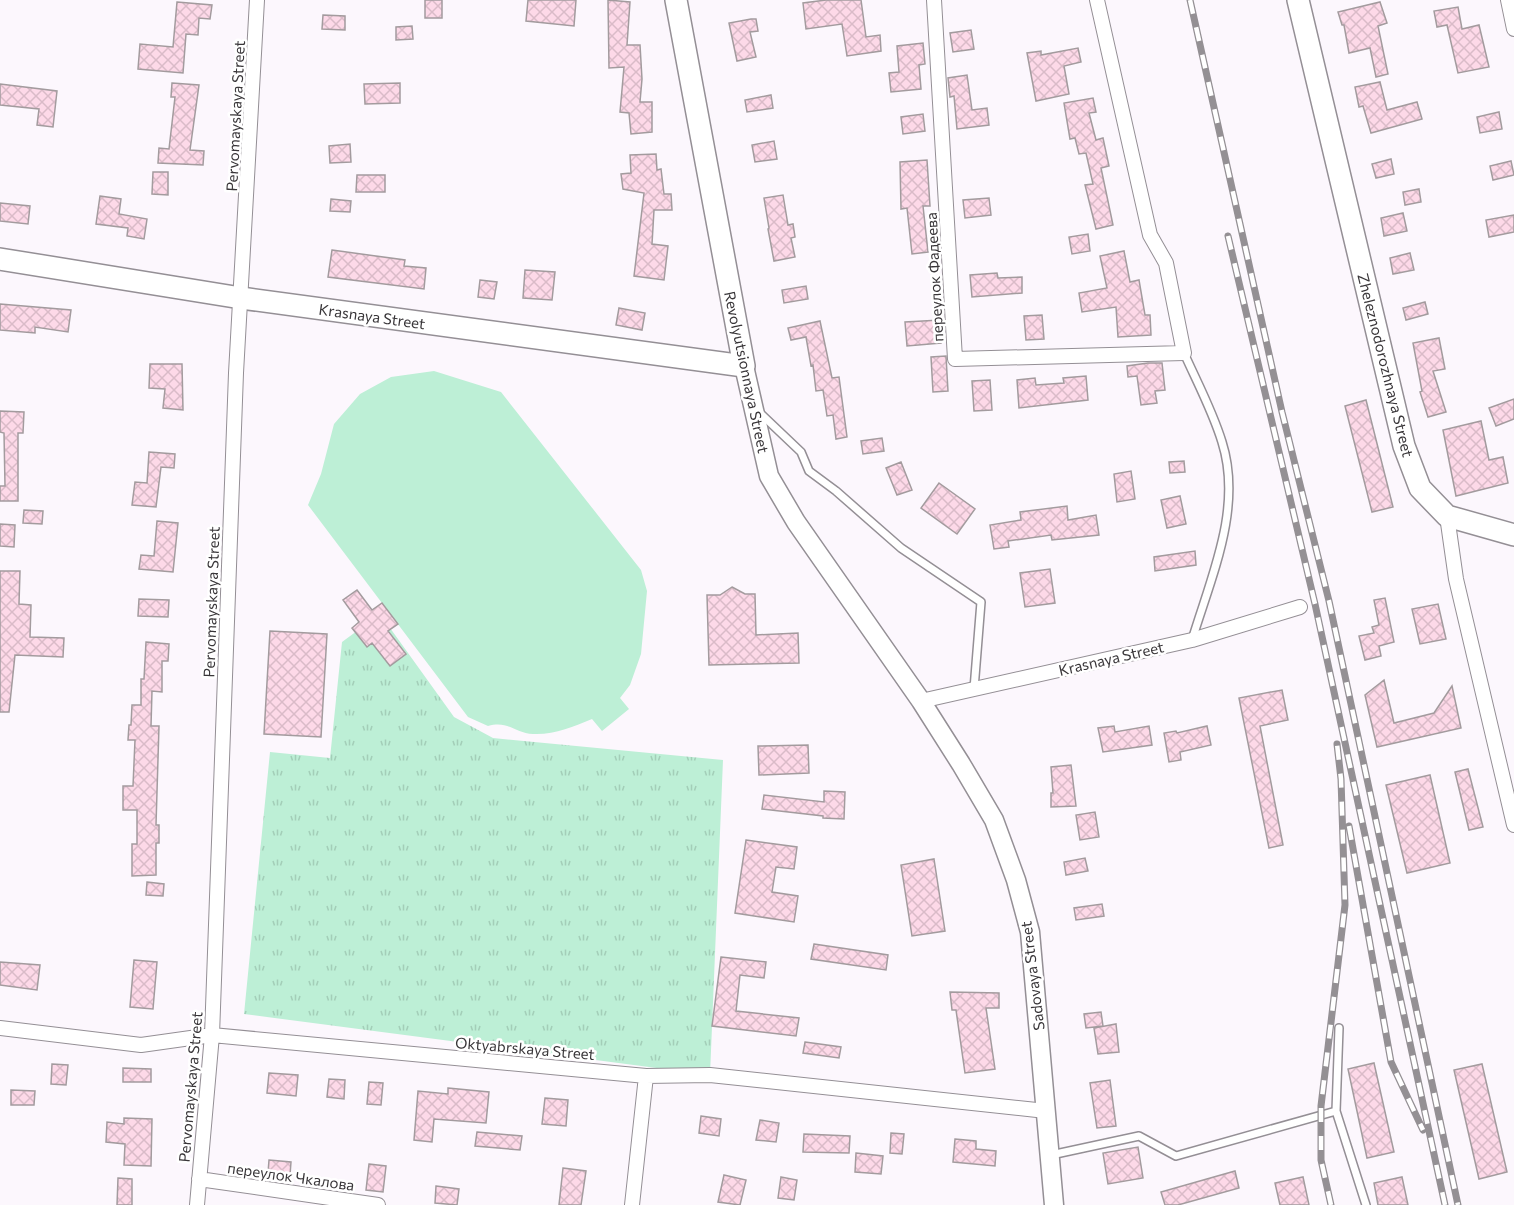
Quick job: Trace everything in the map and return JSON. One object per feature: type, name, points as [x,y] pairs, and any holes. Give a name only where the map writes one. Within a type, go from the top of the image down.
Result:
[{"type":"main road","name":"Revolyutsionnaya Street","points":[[676,0],[744,366]]},
{"type":"main road","name":"Zheleznodorozhnaya Street","points":[[1298,0],[1404,446],[1420,488],[1448,516]]},
{"type":"main road","name":"Krasnaya Street","points":[[0,259],[241,298],[744,366]]},
{"type":"main road","points":[[1448,516],[1514,534]]},
{"type":"street","name":"Pervomayskaya Street","points":[[197,1205],[212,1035],[236,373],[257,0]]},
{"type":"street","name":"переулок Фадеева","points":[[934,0],[955,359],[1184,353]]},
{"type":"street","points":[[1097,0],[1150,235],[1166,263],[1184,353]]},
{"type":"street","points":[[1508,0],[1514,29]]},
{"type":"street","name":"Revolyutsionnaya Street","points":[[744,366],[769,476],[796,522],[921,701]]},
{"type":"street","points":[[1448,516],[1456,579],[1514,825]]},
{"type":"street","name":"Krasnaya Street","points":[[921,701],[1192,640],[1300,607]]},
{"type":"street","name":"Sadovaya Street","points":[[921,701],[994,820],[1016,880],[1030,932],[1054,1205]]},
{"type":"street","name":"Oktyabrskaya Street","points":[[0,1028],[141,1045],[212,1035],[646,1076],[710,1075],[1047,1111]]},
{"type":"street","points":[[632,1205],[646,1076]]},
{"type":"street","name":"переулок Чкалова","points":[[199,1179],[378,1205]]},
{"type":"lane","points":[[1184,353],[1222,443],[1230,484],[1226,525],[1192,640]]},
{"type":"lane","points":[[753,406],[801,452],[809,471],[836,491],[901,548],[981,602],[974,689]]},
{"type":"lane","points":[[1340,1028],[1336,1111],[1366,1205]]},
{"type":"lane","points":[[1050,1155],[1139,1136],[1176,1156],[1336,1111]]},
{"type":"green space","points":[[434,371],[501,392],[641,570],[647,591],[641,654],[630,685],[620,698],[629,709],[602,731],[592,719],[556,732],[533,734],[501,725],[488,726],[468,717],[308,505],[321,474],[334,424],[360,394],[391,377]]},
{"type":"green space","points":[[380,614],[454,717],[493,738],[723,760],[710,1075],[244,1014],[270,752],[330,758],[342,642]]},
{"type":"building","points":[[425,0],[442,0],[442,18],[425,18]]},
{"type":"building","points":[[528,0],[576,0],[574,26],[526,21]]},
{"type":"building","points":[[608,0],[630,2],[627,45],[640,45],[642,79],[640,102],[652,102],[652,132],[631,134],[629,113],[620,112],[624,67],[609,68]]},
{"type":"building","points":[[826,0],[861,0],[866,37],[880,35],[881,51],[847,56],[842,24],[806,29],[803,3]]},
{"type":"building","points":[[177,2],[212,5],[210,19],[199,18],[198,35],[186,34],[183,73],[138,69],[140,44],[173,47]]},
{"type":"building","points":[[1380,2],[1387,23],[1378,26],[1388,74],[1376,77],[1370,48],[1349,53],[1344,25],[1342,25],[1338,12]]},
{"type":"building","points":[[1458,7],[1462,29],[1479,25],[1489,67],[1458,73],[1447,25],[1437,27],[1434,11]]},
{"type":"building","points":[[323,15],[345,16],[345,30],[322,29]]},
{"type":"building","points":[[756,19],[758,31],[750,32],[756,57],[737,61],[729,23]]},
{"type":"building","points":[[412,26],[413,39],[396,40],[396,27]]},
{"type":"building","points":[[971,30],[974,49],[953,52],[950,33]]},
{"type":"building","points":[[923,43],[925,64],[919,65],[921,89],[891,92],[889,73],[899,72],[897,46]]},
{"type":"building","points":[[1078,48],[1081,62],[1064,66],[1069,94],[1036,101],[1027,53],[1041,51],[1041,55]]},
{"type":"building","points":[[967,75],[972,110],[987,108],[989,125],[957,129],[954,96],[950,97],[948,78]]},
{"type":"building","points":[[1380,82],[1387,110],[1417,102],[1422,119],[1371,133],[1363,106],[1359,107],[1355,87]]},
{"type":"building","points":[[172,83],[199,85],[190,150],[204,151],[203,165],[158,163],[159,148],[169,149],[175,97],[171,97]]},
{"type":"building","points":[[400,83],[400,103],[365,104],[364,84]]},
{"type":"building","points":[[0,84],[57,91],[53,127],[37,125],[39,109],[0,105]]},
{"type":"building","points":[[771,95],[773,108],[747,112],[745,100]]},
{"type":"building","points":[[1093,98],[1096,112],[1089,113],[1096,140],[1103,138],[1109,166],[1101,168],[1113,225],[1096,229],[1085,185],[1093,184],[1086,153],[1079,154],[1075,138],[1070,139],[1064,103]]},
{"type":"building","points":[[1499,112],[1502,129],[1480,133],[1477,117]]},
{"type":"building","points":[[923,114],[925,131],[903,134],[901,117]]},
{"type":"building","points":[[774,141],[777,159],[755,162],[752,145]]},
{"type":"building","points":[[350,144],[351,162],[330,163],[329,146]]},
{"type":"building","points":[[656,154],[657,170],[661,169],[664,194],[671,194],[672,210],[654,210],[652,244],[668,246],[664,280],[634,276],[644,193],[623,189],[621,174],[631,173],[630,155]]},
{"type":"building","points":[[1391,159],[1394,174],[1376,178],[1372,164]]},
{"type":"building","points":[[927,160],[930,206],[923,206],[928,252],[912,254],[907,208],[901,209],[900,162]]},
{"type":"building","points":[[1511,161],[1514,175],[1493,180],[1490,166]]},
{"type":"building","points":[[153,172],[168,172],[168,195],[152,194]]},
{"type":"building","points":[[357,175],[385,175],[385,192],[356,192]]},
{"type":"building","points":[[1419,189],[1421,202],[1405,205],[1403,192]]},
{"type":"building","points":[[783,195],[788,225],[793,224],[795,237],[791,238],[795,257],[774,261],[764,198]]},
{"type":"building","points":[[100,196],[121,199],[119,214],[147,219],[144,239],[127,236],[128,228],[96,224]]},
{"type":"building","points":[[989,198],[991,215],[965,218],[963,200]]},
{"type":"building","points":[[331,199],[351,201],[350,212],[330,211]]},
{"type":"building","points":[[0,203],[30,206],[28,224],[0,221]]},
{"type":"building","points":[[1403,213],[1407,231],[1384,236],[1381,218]]},
{"type":"building","points":[[1514,215],[1514,232],[1489,237],[1486,220]]},
{"type":"building","points":[[1088,234],[1090,251],[1072,254],[1069,237]]},
{"type":"building","points":[[332,250],[405,260],[404,266],[426,268],[424,289],[328,277]]},
{"type":"building","points":[[1124,251],[1130,282],[1139,280],[1145,315],[1150,315],[1151,335],[1118,337],[1116,307],[1082,312],[1079,293],[1107,288],[1100,256]]},
{"type":"building","points":[[1410,253],[1414,270],[1393,274],[1390,258]]},
{"type":"building","points":[[525,270],[555,272],[552,300],[523,298]]},
{"type":"building","points":[[997,273],[998,278],[1022,277],[1022,293],[972,297],[970,275]]},
{"type":"building","points":[[480,280],[497,282],[494,299],[478,297]]},
{"type":"building","points":[[806,286],[808,299],[784,303],[782,290]]},
{"type":"building","points":[[1425,302],[1428,314],[1406,320],[1403,308]]},
{"type":"building","points":[[0,304],[71,310],[68,332],[35,327],[35,333],[0,330]]},
{"type":"building","points":[[619,308],[645,313],[642,330],[616,325]]},
{"type":"building","points":[[1042,315],[1044,339],[1026,340],[1024,316]]},
{"type":"building","points":[[940,320],[941,343],[907,346],[905,322]]},
{"type":"building","points":[[820,321],[832,378],[839,377],[847,437],[836,439],[833,415],[827,416],[823,390],[816,391],[806,337],[791,340],[788,328]]},
{"type":"building","points":[[1439,338],[1445,369],[1433,371],[1446,412],[1428,417],[1420,392],[1422,391],[1413,343]]},
{"type":"building","points":[[946,356],[948,391],[933,392],[931,357]]},
{"type":"building","points":[[1162,363],[1165,390],[1155,391],[1157,403],[1141,405],[1137,376],[1128,377],[1127,366]]},
{"type":"building","points":[[150,364],[182,364],[183,410],[163,408],[165,389],[149,388]]},
{"type":"building","points":[[1086,376],[1088,400],[1019,408],[1017,380],[1035,378],[1036,385],[1064,383],[1063,378]]},
{"type":"building","points":[[990,380],[992,410],[974,411],[972,381]]},
{"type":"building","points":[[1514,399],[1514,419],[1496,426],[1489,408]]},
{"type":"building","points":[[1366,400],[1393,507],[1372,512],[1345,406]]},
{"type":"building","points":[[0,411],[24,412],[23,433],[18,433],[18,501],[0,501],[0,486],[5,486],[4,433],[0,432]]},
{"type":"building","points":[[1481,421],[1489,460],[1503,457],[1508,483],[1456,496],[1443,430]]},
{"type":"building","points":[[882,438],[884,451],[863,454],[861,441]]},
{"type":"building","points":[[149,452],[175,454],[174,468],[161,467],[156,507],[132,505],[135,482],[147,483]]},
{"type":"building","points":[[1184,461],[1185,472],[1170,473],[1169,462]]},
{"type":"building","points":[[901,462],[912,490],[897,495],[886,468]]},
{"type":"building","points":[[1131,471],[1135,499],[1117,502],[1114,474]]},
{"type":"building","points":[[939,483],[975,509],[957,534],[921,508]]},
{"type":"building","points":[[1180,496],[1186,524],[1167,528],[1161,500]]},
{"type":"building","points":[[1067,506],[1068,520],[1096,515],[1099,535],[1052,540],[1051,535],[1008,541],[1009,547],[994,549],[990,525],[1021,520],[1020,512]]},
{"type":"building","points":[[24,510],[43,511],[42,524],[23,523]]},
{"type":"building","points":[[157,521],[178,523],[173,572],[139,569],[141,555],[154,556]]},
{"type":"building","points":[[0,524],[15,525],[14,547],[0,546]]},
{"type":"building","points":[[1195,551],[1196,565],[1155,571],[1154,557]]},
{"type":"building","points":[[1050,569],[1055,603],[1025,607],[1020,573]]},
{"type":"building","points":[[0,571],[20,571],[19,604],[31,605],[30,637],[64,638],[63,657],[15,655],[9,712],[0,712]]},
{"type":"building","points":[[732,587],[745,594],[755,594],[756,635],[798,633],[799,663],[709,665],[707,595],[720,595]]},
{"type":"building","points":[[357,590],[372,610],[382,603],[398,624],[388,631],[406,654],[390,666],[372,643],[367,647],[352,628],[359,622],[343,600]]},
{"type":"building","points":[[1385,598],[1394,642],[1379,646],[1381,656],[1365,660],[1359,636],[1374,633],[1372,627],[1379,625],[1374,600]]},
{"type":"building","points":[[139,599],[169,600],[168,617],[138,616]]},
{"type":"building","points":[[1438,604],[1446,639],[1420,644],[1412,609]]},
{"type":"building","points":[[270,631],[327,634],[321,737],[264,734]]},
{"type":"building","points":[[146,642],[169,644],[168,661],[162,661],[162,692],[152,691],[151,726],[159,726],[156,825],[159,825],[159,843],[156,843],[156,875],[132,876],[132,844],[137,844],[137,810],[123,810],[123,786],[133,786],[135,740],[128,740],[129,725],[131,725],[132,705],[141,705],[141,679],[144,679]]},
{"type":"building","points":[[1384,680],[1394,723],[1434,713],[1452,686],[1461,728],[1377,747],[1365,695]]},
{"type":"building","points":[[1282,690],[1288,720],[1260,726],[1283,845],[1269,848],[1239,698]]},
{"type":"building","points":[[1114,726],[1115,732],[1149,726],[1152,745],[1103,752],[1098,728]]},
{"type":"building","points":[[1207,726],[1211,745],[1180,752],[1181,760],[1169,762],[1164,733],[1176,731],[1177,733]]},
{"type":"building","points":[[808,745],[809,773],[759,775],[758,746]]},
{"type":"building","points":[[1071,765],[1076,806],[1051,807],[1051,793],[1053,793],[1051,767]]},
{"type":"building","points":[[1468,769],[1483,827],[1469,830],[1455,772]]},
{"type":"building","points":[[1430,775],[1450,863],[1407,873],[1386,785]]},
{"type":"building","points":[[824,791],[845,792],[844,819],[762,809],[764,795],[824,802]]},
{"type":"building","points":[[1095,812],[1099,837],[1080,840],[1076,815]]},
{"type":"building","points":[[746,840],[797,847],[794,869],[776,867],[772,892],[798,896],[794,922],[735,913]]},
{"type":"building","points":[[1085,858],[1088,871],[1066,875],[1064,862]]},
{"type":"building","points":[[934,859],[945,931],[912,936],[901,865]]},
{"type":"building","points":[[147,882],[164,884],[163,896],[146,895]]},
{"type":"building","points":[[1102,904],[1104,916],[1076,920],[1074,908]]},
{"type":"building","points":[[814,944],[888,955],[886,970],[811,959]]},
{"type":"building","points":[[721,957],[766,962],[764,978],[740,975],[736,1011],[799,1018],[796,1036],[712,1026]]},
{"type":"building","points":[[134,960],[157,962],[153,1009],[130,1007]]},
{"type":"building","points":[[0,962],[40,965],[37,990],[0,985]]},
{"type":"building","points":[[950,992],[999,993],[999,1008],[986,1008],[995,1069],[965,1073],[956,1010],[952,1010]]},
{"type":"building","points":[[1101,1012],[1103,1026],[1086,1028],[1084,1014]]},
{"type":"building","points":[[1116,1024],[1119,1052],[1098,1054],[1094,1028]]},
{"type":"building","points":[[805,1042],[841,1047],[839,1058],[803,1053]]},
{"type":"building","points":[[1374,1063],[1394,1152],[1367,1158],[1348,1069]]},
{"type":"building","points":[[52,1064],[68,1065],[66,1085],[51,1084]]},
{"type":"building","points":[[1482,1064],[1507,1172],[1479,1179],[1454,1070]]},
{"type":"building","points":[[123,1068],[151,1069],[151,1082],[123,1082]]},
{"type":"building","points":[[269,1073],[298,1075],[296,1096],[267,1093]]},
{"type":"building","points":[[329,1079],[345,1080],[344,1099],[327,1097]]},
{"type":"building","points":[[1110,1080],[1116,1126],[1097,1128],[1090,1083]]},
{"type":"building","points":[[369,1082],[383,1083],[381,1105],[367,1104]]},
{"type":"building","points":[[448,1088],[489,1092],[486,1123],[434,1119],[432,1142],[414,1140],[418,1091],[448,1094]]},
{"type":"building","points":[[11,1090],[35,1091],[34,1105],[11,1105]]},
{"type":"building","points":[[545,1098],[568,1100],[566,1126],[542,1124]]},
{"type":"building","points":[[701,1116],[721,1119],[719,1136],[699,1133]]},
{"type":"building","points":[[124,1118],[152,1119],[151,1166],[124,1165],[125,1144],[106,1142],[107,1122],[124,1124]]},
{"type":"building","points":[[760,1120],[779,1123],[776,1142],[756,1140]]},
{"type":"building","points":[[477,1132],[522,1136],[520,1150],[475,1146]]},
{"type":"building","points":[[891,1133],[904,1134],[902,1154],[890,1153]]},
{"type":"building","points":[[804,1134],[850,1136],[849,1153],[803,1152]]},
{"type":"building","points":[[955,1139],[976,1141],[976,1149],[996,1151],[995,1166],[953,1162]]},
{"type":"building","points":[[1138,1147],[1143,1178],[1108,1184],[1103,1153]]},
{"type":"building","points":[[856,1153],[883,1156],[881,1174],[855,1172]]},
{"type":"building","points":[[269,1160],[291,1162],[290,1175],[268,1173]]},
{"type":"building","points":[[369,1164],[386,1166],[383,1192],[366,1190]]},
{"type":"building","points":[[563,1168],[586,1171],[581,1205],[559,1205]]},
{"type":"building","points":[[1235,1171],[1239,1188],[1178,1205],[1165,1205],[1161,1192]]},
{"type":"building","points":[[724,1175],[746,1180],[740,1205],[718,1202]]},
{"type":"building","points":[[781,1177],[797,1180],[794,1200],[778,1198]]},
{"type":"building","points":[[1303,1177],[1309,1205],[1280,1205],[1275,1183]]},
{"type":"building","points":[[1402,1177],[1408,1205],[1378,1205],[1374,1183]]},
{"type":"building","points":[[118,1178],[132,1179],[132,1205],[117,1205]]},
{"type":"building","points":[[436,1186],[459,1189],[457,1205],[435,1203]]},
{"type":"railway","points":[[1190,0],[1282,412],[1329,601],[1458,1205]]},
{"type":"railway","points":[[1228,236],[1315,604],[1445,1205]]},
{"type":"railway","points":[[1331,1205],[1321,1160],[1321,1106],[1345,905],[1341,779],[1337,744]]},
{"type":"railway","points":[[1349,826],[1391,1062],[1423,1130]]}]
